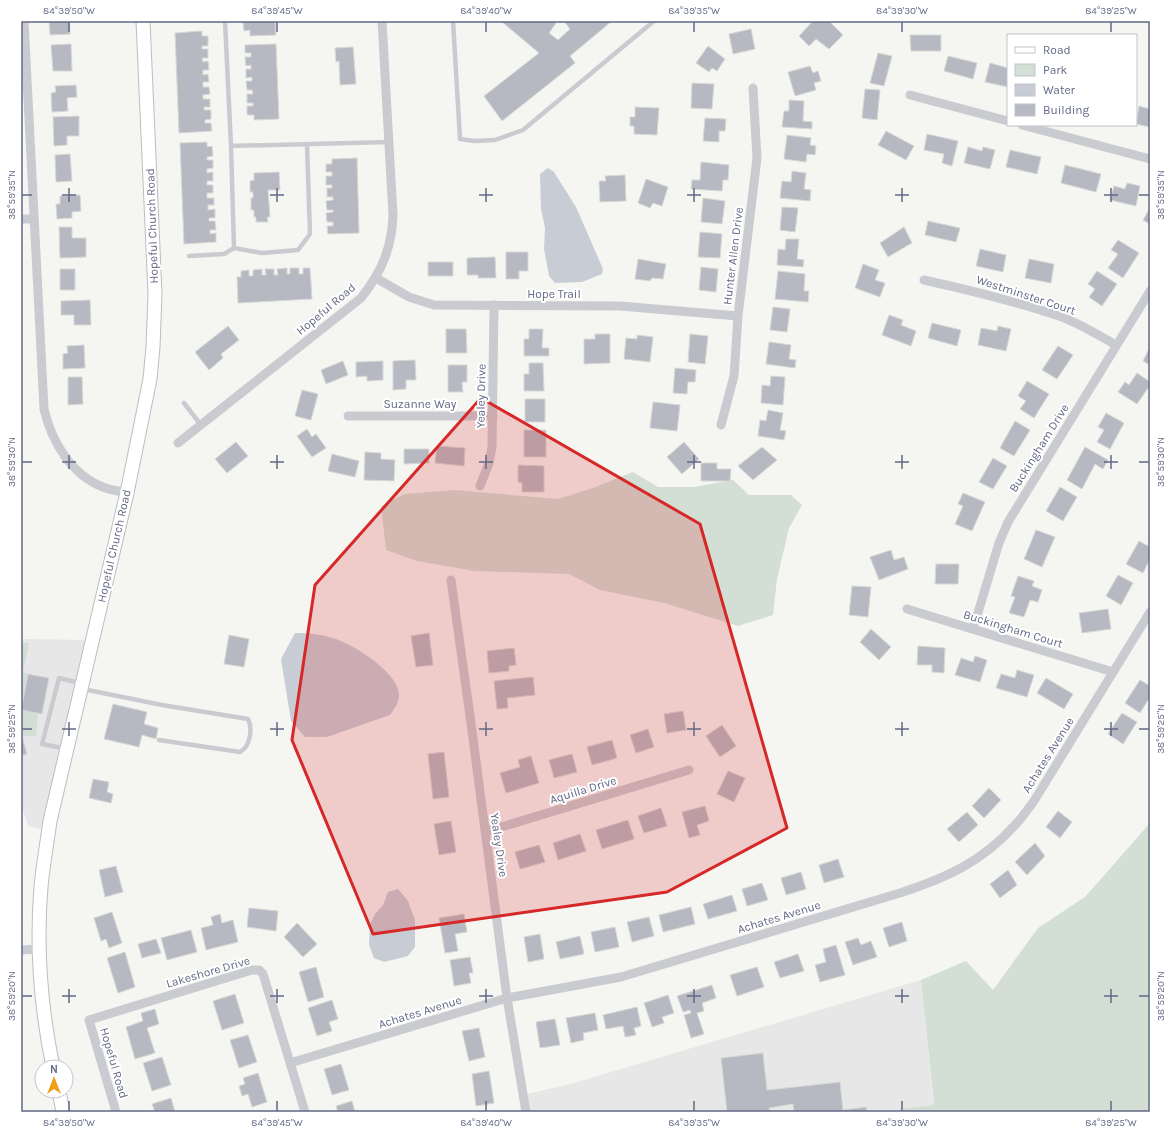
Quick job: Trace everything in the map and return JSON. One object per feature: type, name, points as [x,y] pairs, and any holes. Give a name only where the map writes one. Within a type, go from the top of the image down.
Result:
[{"type":"main road","name":"Hopeful Church Road","points":[[52,1059],[42,994],[40,949],[41,888],[50,821],[127,493],[150,379],[155,294],[143,21]]},
{"type":"main road","points":[[61,1099],[63,1112]]},
{"type":"street","points":[[24,21],[44,409],[48,426],[54,441],[71,463],[85,476],[102,487],[127,493]]},
{"type":"street","name":"Hopeful Road","points":[[178,443],[361,298],[376,278],[386,258],[393,230],[382,21]]},
{"type":"street","name":"Hunter Allen Drive","points":[[720,425],[734,376],[738,316],[757,158],[753,88]]},
{"type":"street","points":[[910,95],[1007,121]]},
{"type":"street","points":[[1026,126],[1150,159]]},
{"type":"street","points":[[21,219],[34,219]]},
{"type":"street","name":"Hope Trail","points":[[376,278],[409,297],[434,305],[620,306],[738,316]]},
{"type":"street","name":"Westminster Court","points":[[924,280],[976,291],[1060,317],[1080,325],[1116,345]]},
{"type":"street","name":"Buckingham Drive","points":[[973,629],[999,543],[1008,522],[1150,291]]},
{"type":"street","name":"Yealey Drive","points":[[480,486],[489,463],[492,447],[494,305]]},
{"type":"street","name":"Suzanne Way","points":[[348,416],[493,416]]},
{"type":"street","name":"Yealey Drive","points":[[451,580],[507,998],[526,1112]]},
{"type":"street","name":"Buckingham Court","points":[[907,609],[1113,672]]},
{"type":"street","name":"Achates Avenue","points":[[290,1063],[507,998],[621,977],[900,894],[933,882],[957,871],[979,857],[998,842],[1016,825],[1034,801],[1150,612]]},
{"type":"street","name":"Aquilla Drive","points":[[485,832],[689,770]]},
{"type":"street","points":[[21,950],[40,949]]},
{"type":"street","name":"Lakeshore Drive","points":[[89,1020],[252,970],[259,970],[263,974],[305,1112]]},
{"type":"street","name":"Hopeful Road","points":[[89,1020],[116,1112]]},
{"type":"lane","points":[[225,21],[234,248]]},
{"type":"lane","points":[[453,21],[460,139],[474,141],[495,140],[523,130],[654,21]]},
{"type":"lane","points":[[231,146],[389,142]]},
{"type":"lane","points":[[189,256],[224,254],[234,248],[262,253],[298,250],[310,234],[307,144]]},
{"type":"lane","points":[[184,403],[201,425]]},
{"type":"lane","points":[[67,749],[42,744],[59,678],[82,686],[162,705],[248,719],[250,724],[246,748],[240,752],[159,740]]},
{"type":"highlighted area","points":[[481,398],[700,524],[787,828],[667,892],[373,934],[292,740],[315,585]]},
{"type":"shaded area","points":[[21,639],[92,640],[49,831],[28,826],[21,803]]},
{"type":"shaded area","points":[[921,980],[934,1112],[526,1112],[523,1095],[574,1083]]},
{"type":"green space","points":[[633,472],[658,487],[694,487],[733,480],[749,495],[791,495],[802,505],[789,528],[777,579],[773,615],[738,626],[664,603],[600,590],[569,574],[474,571],[417,561],[386,550],[381,506],[405,494],[455,490],[558,499],[593,488]]},
{"type":"green space","points":[[21,643],[29,643],[23,672],[28,674],[21,708]]},
{"type":"green space","points":[[21,710],[38,713],[36,736],[21,736]]},
{"type":"green space","points":[[1150,823],[1150,1112],[902,1112],[902,1109],[934,1105],[921,980],[966,961],[993,990],[1038,928],[1085,897]]},
{"type":"water","points":[[548,168],[554,172],[576,207],[603,269],[602,274],[582,282],[555,283],[549,276],[544,249],[545,228],[541,209],[540,174]]},
{"type":"water","points":[[295,633],[308,633],[332,638],[359,650],[378,664],[393,680],[398,688],[398,701],[390,715],[327,737],[305,737],[291,721],[281,659]]},
{"type":"water","points":[[398,889],[408,901],[415,920],[415,947],[408,956],[384,962],[374,958],[369,945],[370,924],[375,914],[383,905],[388,892]]},
{"type":"building","points":[[49,21],[69,21],[70,34],[50,35]]},
{"type":"building","points":[[275,21],[276,35],[250,36],[250,30],[244,31],[243,22]]},
{"type":"building","points":[[501,21],[553,21],[556,23],[549,33],[558,40],[570,29],[564,21],[612,21],[570,56],[575,63],[502,121],[484,96],[539,53]]},
{"type":"building","points":[[813,21],[829,21],[843,35],[829,49],[816,39],[809,46],[799,36]]},
{"type":"building","points":[[751,29],[755,49],[733,54],[729,34]]},
{"type":"building","points":[[202,31],[202,36],[208,36],[208,46],[202,46],[202,49],[208,49],[208,58],[202,58],[203,62],[208,61],[209,70],[203,70],[203,75],[208,74],[209,82],[203,82],[203,87],[209,87],[210,94],[203,95],[203,99],[210,99],[210,107],[204,107],[204,110],[211,110],[211,119],[205,120],[205,123],[211,123],[212,131],[179,133],[175,33]]},
{"type":"building","points":[[910,35],[941,35],[941,51],[911,51]]},
{"type":"building","points":[[71,44],[72,71],[53,71],[51,45]]},
{"type":"building","points":[[276,44],[279,119],[254,120],[254,115],[247,115],[247,106],[253,106],[253,103],[247,103],[247,94],[253,94],[252,90],[247,90],[246,81],[252,81],[252,77],[246,78],[246,69],[251,69],[251,65],[246,66],[245,57],[251,57],[251,53],[245,53],[245,45]]},
{"type":"building","points":[[708,46],[725,59],[717,71],[712,68],[709,72],[696,63]]},
{"type":"building","points":[[353,47],[356,84],[340,85],[339,61],[336,62],[335,48]]},
{"type":"building","points":[[878,53],[892,56],[884,86],[870,83]]},
{"type":"building","points":[[948,56],[977,63],[973,79],[944,71]]},
{"type":"building","points":[[990,63],[1007,68],[1007,87],[985,82]]},
{"type":"building","points":[[810,66],[813,73],[818,71],[821,81],[814,83],[816,90],[795,96],[788,72]]},
{"type":"building","points":[[692,83],[714,84],[712,109],[691,108]]},
{"type":"building","points":[[76,85],[77,97],[67,98],[68,111],[52,112],[51,93],[56,92],[55,86]]},
{"type":"building","points":[[865,89],[880,90],[877,120],[862,118]]},
{"type":"building","points":[[789,100],[804,101],[803,121],[812,122],[812,129],[782,127],[784,111],[789,111]]},
{"type":"building","points":[[1139,106],[1150,109],[1150,127],[1137,124]]},
{"type":"building","points":[[635,107],[659,108],[657,135],[634,134],[634,126],[630,126],[630,117],[635,117]]},
{"type":"building","points":[[79,116],[79,136],[67,136],[67,145],[54,146],[53,117]]},
{"type":"building","points":[[705,118],[726,119],[725,131],[719,131],[719,142],[703,141]]},
{"type":"building","points":[[886,131],[914,146],[906,160],[878,145]]},
{"type":"building","points":[[927,134],[958,141],[952,166],[942,163],[944,154],[924,150]]},
{"type":"building","points":[[787,135],[811,138],[810,145],[816,146],[815,155],[807,154],[806,162],[784,159]]},
{"type":"building","points":[[207,142],[207,147],[212,146],[213,156],[207,157],[207,160],[213,160],[213,168],[207,169],[207,173],[213,172],[213,181],[207,181],[207,185],[213,185],[213,193],[207,193],[207,198],[214,198],[214,205],[208,205],[208,210],[215,209],[215,218],[209,218],[209,221],[215,221],[216,230],[210,230],[210,234],[216,233],[216,242],[184,244],[180,143]]},
{"type":"building","points":[[968,147],[982,151],[983,147],[995,150],[990,169],[964,163]]},
{"type":"building","points":[[1010,150],[1041,157],[1037,174],[1006,167]]},
{"type":"building","points":[[70,154],[72,181],[56,182],[55,155]]},
{"type":"building","points":[[357,158],[359,233],[328,234],[327,226],[333,226],[333,222],[327,222],[326,213],[333,212],[333,210],[327,210],[326,201],[333,200],[333,197],[327,197],[327,188],[332,188],[332,185],[326,185],[326,176],[332,176],[332,172],[326,172],[326,164],[332,164],[332,159]]},
{"type":"building","points":[[701,162],[729,165],[728,180],[723,180],[722,191],[691,189],[692,180],[700,180]]},
{"type":"building","points":[[1065,165],[1101,174],[1096,192],[1061,183]]},
{"type":"building","points":[[792,171],[806,173],[804,189],[811,190],[810,201],[780,198],[782,181],[791,182]]},
{"type":"building","points":[[279,172],[280,190],[268,190],[270,217],[267,217],[268,222],[256,222],[254,210],[251,210],[251,198],[253,198],[253,192],[250,192],[250,181],[254,180],[254,173]]},
{"type":"building","points":[[625,175],[626,201],[600,202],[599,181],[606,181],[605,176]]},
{"type":"building","points":[[646,179],[668,187],[662,206],[653,203],[650,208],[638,203]]},
{"type":"building","points":[[1127,183],[1140,186],[1136,206],[1110,200],[1114,186],[1125,189]]},
{"type":"building","points":[[80,195],[81,211],[72,212],[72,218],[57,219],[56,204],[60,204],[60,196]]},
{"type":"building","points":[[703,198],[725,201],[722,224],[701,222]]},
{"type":"building","points":[[782,207],[798,208],[795,232],[780,230]]},
{"type":"building","points":[[1150,208],[1150,224],[1143,220]]},
{"type":"building","points":[[928,221],[960,228],[956,242],[925,235]]},
{"type":"building","points":[[59,227],[72,227],[72,238],[86,238],[86,257],[60,258]]},
{"type":"building","points":[[904,227],[912,243],[888,257],[880,243]]},
{"type":"building","points":[[700,232],[722,234],[720,258],[698,257]]},
{"type":"building","points":[[786,239],[799,239],[797,259],[804,260],[803,267],[777,265],[778,249],[785,250]]},
{"type":"building","points":[[1118,240],[1139,253],[1123,278],[1108,268],[1118,254],[1111,250]]},
{"type":"building","points":[[980,249],[1006,255],[1003,272],[976,266]]},
{"type":"building","points":[[506,252],[528,252],[528,271],[519,271],[519,279],[506,279]]},
{"type":"building","points":[[495,257],[496,278],[478,278],[478,275],[467,275],[467,258]]},
{"type":"building","points":[[638,259],[666,264],[663,279],[652,278],[650,281],[635,279]]},
{"type":"building","points":[[1029,259],[1054,264],[1051,283],[1025,278]]},
{"type":"building","points":[[428,262],[453,262],[453,276],[428,276]]},
{"type":"building","points":[[863,264],[879,270],[875,280],[885,283],[880,297],[855,288]]},
{"type":"building","points":[[701,267],[718,269],[716,292],[699,290]]},
{"type":"building","points":[[287,268],[287,274],[290,274],[290,268],[299,268],[299,274],[303,274],[303,268],[310,268],[312,299],[238,303],[237,277],[241,277],[241,271],[249,270],[249,276],[253,276],[253,270],[262,269],[262,275],[266,275],[265,269],[274,269],[274,275],[278,275],[277,269]]},
{"type":"building","points":[[60,269],[75,269],[75,290],[60,290]]},
{"type":"building","points":[[778,271],[805,274],[804,291],[809,291],[808,302],[775,299]]},
{"type":"building","points":[[1097,271],[1117,284],[1102,306],[1089,297],[1095,289],[1088,284]]},
{"type":"building","points":[[90,300],[91,325],[74,325],[74,315],[61,315],[61,301]]},
{"type":"building","points":[[773,307],[790,309],[787,332],[770,330]]},
{"type":"building","points":[[889,315],[903,320],[901,325],[916,331],[911,346],[882,335]]},
{"type":"building","points":[[932,323],[961,330],[957,346],[928,338]]},
{"type":"building","points":[[228,326],[239,340],[221,354],[223,358],[209,370],[195,352]]},
{"type":"building","points":[[998,326],[1011,329],[1006,351],[978,345],[981,328],[997,331]]},
{"type":"building","points":[[446,329],[466,329],[467,353],[446,353]]},
{"type":"building","points":[[529,329],[543,329],[542,348],[549,348],[549,356],[524,356],[524,339],[529,339]]},
{"type":"building","points":[[595,334],[610,334],[610,363],[584,364],[584,339],[595,339]]},
{"type":"building","points":[[690,334],[708,336],[705,364],[688,362]]},
{"type":"building","points":[[637,335],[653,337],[650,362],[624,359],[626,338],[637,339]]},
{"type":"building","points":[[769,342],[791,345],[789,359],[796,360],[795,368],[766,364]]},
{"type":"building","points":[[84,345],[85,368],[63,369],[63,354],[68,353],[67,346]]},
{"type":"building","points":[[1058,346],[1073,355],[1057,379],[1042,370]]},
{"type":"building","points":[[1150,347],[1150,365],[1143,361]]},
{"type":"building","points":[[415,360],[416,380],[406,380],[406,389],[393,390],[393,361]]},
{"type":"building","points":[[343,361],[348,375],[326,384],[321,370]]},
{"type":"building","points":[[383,361],[383,380],[367,381],[367,376],[356,377],[356,362]]},
{"type":"building","points":[[529,363],[543,363],[544,391],[524,391],[524,374],[529,374]]},
{"type":"building","points":[[448,365],[467,365],[467,382],[462,382],[463,392],[448,392]]},
{"type":"building","points":[[675,368],[696,370],[695,382],[688,382],[687,394],[673,393]]},
{"type":"building","points":[[1137,373],[1150,382],[1150,385],[1137,404],[1118,392],[1125,382],[1129,385]]},
{"type":"building","points":[[771,376],[785,377],[783,405],[761,403],[762,385],[770,386]]},
{"type":"building","points":[[68,377],[82,377],[83,404],[68,405]]},
{"type":"building","points":[[1027,381],[1049,394],[1034,418],[1020,409],[1026,401],[1018,396]]},
{"type":"building","points":[[302,390],[318,394],[311,420],[295,416]]},
{"type":"building","points":[[525,399],[545,399],[545,422],[525,422]]},
{"type":"building","points":[[653,402],[680,405],[677,431],[650,428]]},
{"type":"building","points":[[768,410],[783,413],[780,430],[786,431],[784,440],[758,436],[760,420],[766,421]]},
{"type":"building","points":[[1106,413],[1124,423],[1110,449],[1097,442],[1104,430],[1098,427]]},
{"type":"building","points":[[1015,421],[1030,430],[1014,456],[1000,448]]},
{"type":"building","points":[[307,429],[312,437],[316,434],[326,448],[312,457],[297,436]]},
{"type":"building","points":[[524,430],[546,430],[546,457],[524,457]]},
{"type":"building","points":[[236,442],[248,456],[227,473],[215,459]]},
{"type":"building","points":[[684,442],[699,459],[682,474],[667,457]]},
{"type":"building","points":[[437,446],[465,448],[464,466],[435,463]]},
{"type":"building","points":[[762,447],[777,460],[753,480],[738,466]]},
{"type":"building","points":[[1085,447],[1108,460],[1103,469],[1095,464],[1082,489],[1067,480]]},
{"type":"building","points":[[404,449],[429,449],[429,463],[404,464]]},
{"type":"building","points":[[365,452],[381,453],[381,459],[395,460],[394,481],[364,480]]},
{"type":"building","points":[[332,454],[359,461],[355,477],[328,471]]},
{"type":"building","points":[[993,458],[1007,466],[993,489],[979,482]]},
{"type":"building","points":[[701,463],[717,463],[717,469],[731,469],[730,481],[701,481]]},
{"type":"building","points":[[518,465],[544,466],[544,492],[522,492],[522,483],[518,482]]},
{"type":"building","points":[[1060,487],[1077,497],[1063,521],[1046,511]]},
{"type":"building","points":[[963,493],[985,502],[972,531],[955,524],[963,506],[958,504]]},
{"type":"building","points":[[1036,530],[1055,537],[1042,567],[1024,559]]},
{"type":"building","points":[[1139,541],[1150,547],[1150,559],[1143,573],[1126,564]]},
{"type":"building","points":[[891,550],[894,560],[904,557],[908,569],[879,580],[870,557]]},
{"type":"building","points":[[936,564],[959,564],[958,584],[935,584]]},
{"type":"building","points":[[1118,575],[1133,583],[1121,605],[1106,596]]},
{"type":"building","points":[[1018,576],[1034,581],[1032,586],[1042,590],[1038,602],[1030,600],[1024,617],[1009,613],[1015,597],[1011,596]]},
{"type":"building","points":[[852,586],[871,587],[868,617],[849,615]]},
{"type":"building","points":[[1108,609],[1111,629],[1082,633],[1079,613]]},
{"type":"building","points":[[871,629],[891,647],[879,660],[860,642]]},
{"type":"building","points":[[429,633],[433,665],[416,667],[411,636]]},
{"type":"building","points":[[229,635],[249,639],[244,667],[224,664]]},
{"type":"building","points":[[918,646],[945,648],[944,673],[932,672],[932,665],[917,665]]},
{"type":"building","points":[[514,648],[516,665],[509,666],[509,671],[489,673],[487,651]]},
{"type":"building","points":[[975,656],[987,660],[980,682],[955,675],[961,658],[973,662]]},
{"type":"building","points":[[1017,670],[1034,675],[1027,697],[996,688],[1001,674],[1015,678]]},
{"type":"building","points":[[28,674],[49,678],[42,714],[21,710]]},
{"type":"building","points":[[533,677],[535,695],[507,698],[508,708],[497,709],[494,681]]},
{"type":"building","points":[[1046,678],[1073,694],[1064,709],[1037,693]]},
{"type":"building","points":[[1140,680],[1150,686],[1150,697],[1140,713],[1125,703]]},
{"type":"building","points":[[113,704],[147,712],[144,724],[158,728],[156,739],[142,735],[139,747],[104,739]]},
{"type":"building","points":[[683,711],[686,730],[667,733],[664,714]]},
{"type":"building","points":[[1122,713],[1137,722],[1123,744],[1108,734]]},
{"type":"building","points":[[722,725],[736,746],[720,757],[706,736]]},
{"type":"building","points":[[648,729],[654,747],[636,753],[630,735]]},
{"type":"building","points":[[21,736],[27,754],[21,756]]},
{"type":"building","points":[[612,740],[617,758],[592,765],[587,747]]},
{"type":"building","points":[[444,752],[449,797],[433,799],[428,754]]},
{"type":"building","points":[[572,754],[577,772],[554,778],[549,760]]},
{"type":"building","points":[[531,756],[539,783],[506,793],[500,773],[520,767],[518,760]]},
{"type":"building","points":[[728,771],[745,778],[734,802],[717,794]]},
{"type":"building","points":[[93,779],[109,782],[107,792],[113,794],[111,803],[89,798]]},
{"type":"building","points":[[989,788],[1001,800],[984,818],[972,806]]},
{"type":"building","points":[[705,806],[709,821],[697,825],[700,835],[689,838],[682,812]]},
{"type":"building","points":[[661,808],[667,826],[644,833],[638,816]]},
{"type":"building","points":[[1058,811],[1072,822],[1060,838],[1046,827]]},
{"type":"building","points":[[967,812],[978,825],[959,842],[947,829]]},
{"type":"building","points":[[628,820],[634,839],[602,849],[596,830]]},
{"type":"building","points":[[451,821],[456,852],[439,855],[434,824]]},
{"type":"building","points":[[580,834],[586,851],[558,860],[553,843]]},
{"type":"building","points":[[1035,843],[1045,856],[1027,875],[1015,862]]},
{"type":"building","points":[[539,845],[545,862],[520,869],[515,852]]},
{"type":"building","points":[[838,859],[844,877],[824,883],[819,865]]},
{"type":"building","points":[[116,866],[123,892],[105,897],[99,870]]},
{"type":"building","points":[[1008,870],[1017,885],[1000,898],[990,884]]},
{"type":"building","points":[[801,872],[806,889],[786,895],[781,878]]},
{"type":"building","points":[[762,883],[768,900],[747,906],[742,889]]},
{"type":"building","points":[[732,895],[737,911],[708,919],[703,904]]},
{"type":"building","points":[[691,907],[695,924],[663,932],[659,915]]},
{"type":"building","points":[[249,908],[278,911],[276,931],[247,927]]},
{"type":"building","points":[[112,912],[122,943],[109,948],[106,939],[101,941],[94,918]]},
{"type":"building","points":[[220,914],[222,923],[233,920],[238,942],[206,950],[201,928],[213,925],[211,917]]},
{"type":"building","points":[[464,914],[467,932],[455,934],[458,951],[445,953],[439,918]]},
{"type":"building","points":[[649,917],[654,936],[632,942],[627,922]]},
{"type":"building","points":[[902,922],[907,941],[889,947],[883,928]]},
{"type":"building","points":[[297,923],[317,944],[303,957],[284,937]]},
{"type":"building","points":[[615,927],[619,947],[595,952],[591,932]]},
{"type":"building","points":[[191,930],[197,952],[167,960],[161,938]]},
{"type":"building","points":[[540,934],[544,959],[528,962],[524,937]]},
{"type":"building","points":[[580,936],[584,954],[560,959],[556,942]]},
{"type":"building","points":[[858,938],[861,945],[871,941],[877,957],[853,965],[845,942]]},
{"type":"building","points":[[156,939],[161,953],[142,958],[138,944]]},
{"type":"building","points":[[836,945],[845,975],[820,982],[815,965],[826,962],[823,949]]},
{"type":"building","points":[[125,952],[135,987],[118,993],[107,958]]},
{"type":"building","points":[[798,954],[804,971],[780,978],[774,962]]},
{"type":"building","points":[[470,957],[473,973],[469,973],[471,983],[454,986],[450,960]]},
{"type":"building","points":[[316,967],[324,997],[308,1002],[299,972]]},
{"type":"building","points":[[757,967],[764,987],[737,996],[730,975]]},
{"type":"building","points":[[712,985],[716,998],[702,1003],[704,1011],[697,1013],[704,1034],[691,1038],[684,1015],[691,1013],[690,1010],[683,1012],[677,996]]},
{"type":"building","points":[[235,994],[244,1023],[222,1030],[213,1001]]},
{"type":"building","points":[[668,995],[674,1013],[662,1017],[664,1023],[652,1027],[644,1003]]},
{"type":"building","points":[[332,1000],[338,1019],[329,1022],[332,1031],[317,1036],[308,1008]]},
{"type":"building","points":[[637,1007],[641,1026],[634,1028],[636,1035],[625,1037],[623,1026],[606,1029],[603,1015]]},
{"type":"building","points":[[155,1009],[159,1024],[147,1028],[155,1053],[135,1059],[126,1027],[143,1021],[141,1013]]},
{"type":"building","points":[[595,1013],[598,1030],[583,1033],[584,1040],[571,1043],[566,1018]]},
{"type":"building","points":[[555,1019],[560,1045],[540,1048],[536,1022]]},
{"type":"building","points":[[479,1028],[485,1057],[469,1061],[462,1031]]},
{"type":"building","points":[[248,1035],[257,1062],[239,1068],[230,1040]]},
{"type":"building","points":[[763,1053],[767,1090],[840,1082],[843,1110],[866,1107],[867,1112],[794,1112],[793,1104],[769,1108],[770,1112],[727,1112],[721,1058]]},
{"type":"building","points":[[162,1057],[171,1085],[152,1091],[143,1063]]},
{"type":"building","points":[[341,1064],[349,1090],[332,1095],[324,1069]]},
{"type":"building","points":[[489,1071],[494,1103],[476,1106],[472,1074]]},
{"type":"building","points":[[258,1073],[267,1102],[252,1107],[248,1094],[242,1096],[239,1086],[245,1084],[243,1078]]},
{"type":"building","points":[[171,1098],[175,1112],[155,1112],[152,1104]]},
{"type":"building","points":[[352,1101],[355,1112],[338,1112],[336,1106]]}]
